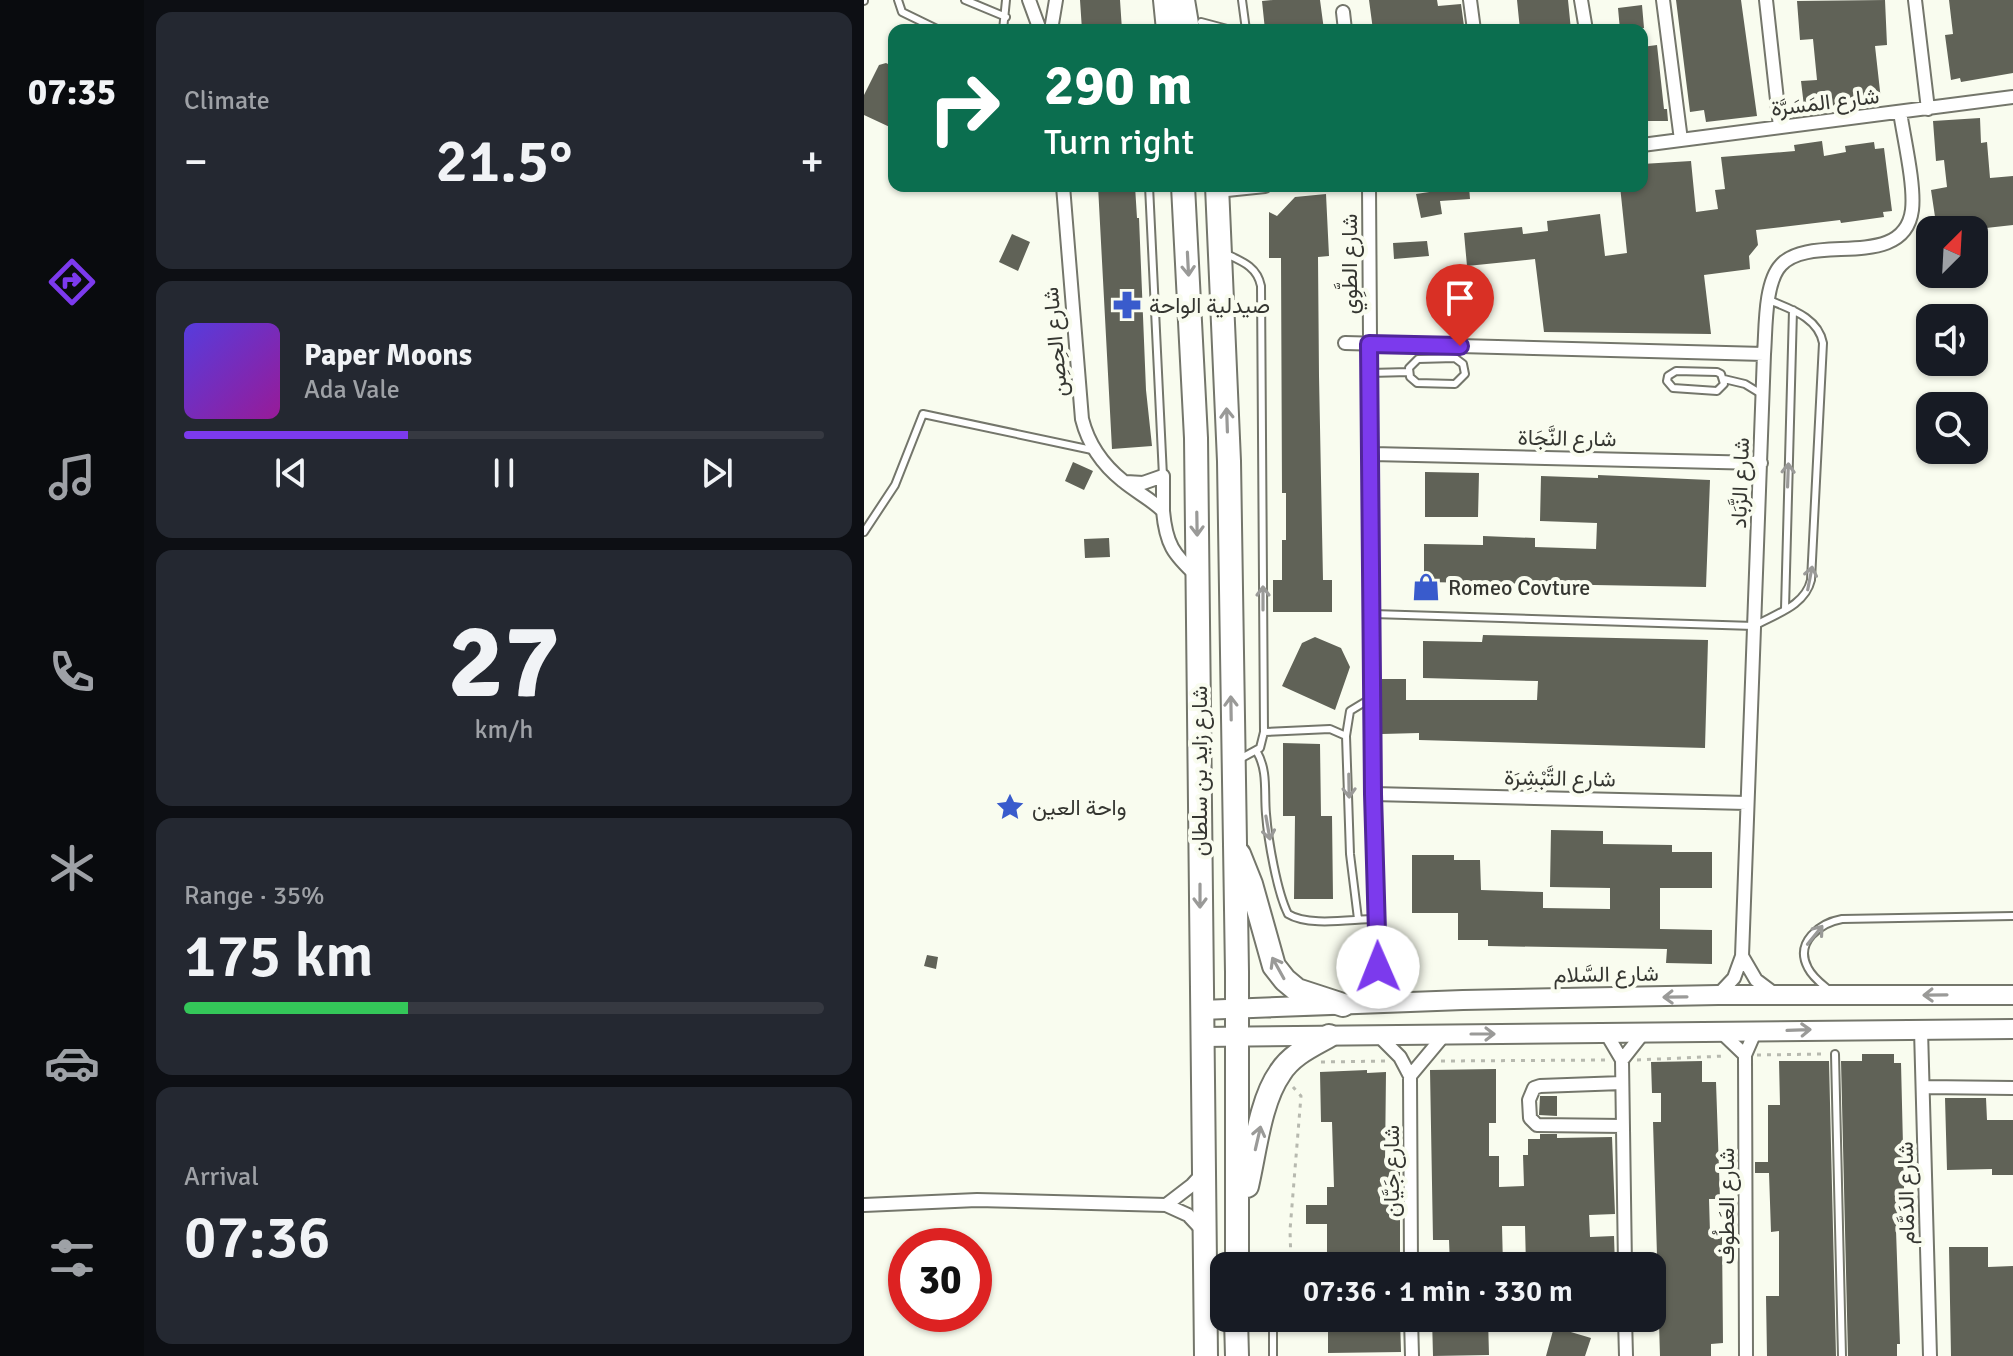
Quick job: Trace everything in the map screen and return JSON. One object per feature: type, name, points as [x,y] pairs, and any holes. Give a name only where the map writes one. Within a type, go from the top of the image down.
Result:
[{"type":"highway","points":[[1165,0],[1184,24]]},
{"type":"highway","points":[[1183,0],[1184,24]]},
{"type":"highway","name":"شارع زايد بن سلطان","points":[[1183,192],[1196,438],[1205,1354]]},
{"type":"highway","name":"شارع زايد بن سلطان","points":[[1217,192],[1229,461],[1237,1252]]},
{"type":"highway","points":[[1234,842],[1251,884],[1274,966],[1297,990],[1347,1005]]},
{"type":"highway","points":[[1238,1213],[1266,1104],[1279,1074],[1295,1056],[1329,1036]]},
{"type":"highway","points":[[1236,1332],[1237,1356]]},
{"type":"street","points":[[1029,0],[1038,24]]},
{"type":"street","points":[[1037,0],[1048,0]]},
{"type":"street","points":[[1052,24],[1056,0]]},
{"type":"street","points":[[1470,0],[1473,24]]},
{"type":"street","points":[[1581,0],[1585,24]]},
{"type":"street","points":[[1663,0],[1681,140]]},
{"type":"street","points":[[1766,0],[1780,127]]},
{"type":"street","points":[[1915,0],[1928,109]]},
{"type":"street","points":[[1343,12],[1344,24]]},
{"type":"street","name":"شارع المَسَرَّة","points":[[1648,144],[2013,97]]},
{"type":"street","name":"شارع الزَّبَاد","points":[[1718,995],[1734,978],[1742,956],[1764,354],[1769,300],[1775,275],[1789,259],[1802,254],[1872,247],[1886,243],[1904,230],[1912,209],[1900,112]]},
{"type":"street","name":"شارع الحِصِن","points":[[1063,192],[1082,419],[1096,450],[1123,481],[1163,511]]},
{"type":"street","name":"شارع الطَّوِي","points":[[1369,192],[1373,794],[1378,967]]},
{"type":"street","points":[[1345,343],[1764,354]]},
{"type":"street","name":"شارع النَّجَاة","points":[[1372,454],[1761,463]]},
{"type":"street","points":[[1123,481],[1143,483],[1163,476],[1167,540],[1171,549],[1197,576]]},
{"type":"street","name":"شارع التَّبْشِرَة","points":[[1373,794],[1747,803]]},
{"type":"street","points":[[1742,956],[1756,980],[1778,997]]},
{"type":"street","points":[[1347,1005],[1371,981],[1378,967]]},
{"type":"street","points":[[1378,967],[1385,981],[1408,1003]]},
{"type":"street","name":"شارع السَّلام","points":[[1201,1010],[1718,995],[2013,995]]},
{"type":"street","points":[[1201,1037],[2013,1029]]},
{"type":"street","name":"شارع الدَمَّام","points":[[1921,1030],[1930,1356]]},
{"type":"street","points":[[1622,1060],[1644,1032]]},
{"type":"street","name":"شارع العَطُوف","points":[[1746,1356],[1745,1055],[1755,1032]]},
{"type":"street","points":[[1606,1033],[1622,1060],[1625,1252]]},
{"type":"street","points":[[1722,1033],[1745,1055]]},
{"type":"street","points":[[1410,1076],[1445,1034]]},
{"type":"street","name":"شارع جَيَّان","points":[[1379,1036],[1402,1060],[1410,1076],[1411,1252]]},
{"type":"street","points":[[1622,1083],[1540,1086],[1534,1088],[1529,1100],[1530,1118],[1537,1125],[1623,1126]]},
{"type":"street","points":[[1924,1087],[2013,1088]]},
{"type":"street","points":[[1166,1205],[1203,1173]]},
{"type":"street","points":[[864,1205],[977,1200],[1166,1205],[1188,1215],[1204,1233]]},
{"type":"street","points":[[1411,1332],[1412,1356]]},
{"type":"street","points":[[1625,1332],[1626,1356]]},
{"type":"lane","points":[[898,0],[902,12],[927,24]]},
{"type":"lane","points":[[965,0],[1006,17]]},
{"type":"lane","points":[[1004,24],[1006,0]]},
{"type":"lane","points":[[1242,0],[1245,24]]},
{"type":"lane","points":[[1149,192],[1163,476]]},
{"type":"lane","points":[[1221,252],[1250,266],[1261,286],[1264,732],[1263,743],[1257,752],[1232,763]]},
{"type":"lane","points":[[1373,614],[1754,626],[1804,596],[1811,580],[1823,343],[1814,324],[1793,310],[1769,300]]},
{"type":"lane","points":[[1785,609],[1793,310]]},
{"type":"lane","points":[[1450,358],[1463,364],[1465,374],[1455,384],[1422,383],[1413,381],[1409,372],[1411,363],[1418,359],[1450,358]]},
{"type":"lane","points":[[1724,379],[1721,388],[1712,391],[1673,388],[1667,381],[1671,372],[1712,371],[1763,395]]},
{"type":"lane","points":[[1370,373],[1409,372]]},
{"type":"lane","points":[[864,532],[895,485],[923,414],[1096,450]]},
{"type":"lane","points":[[1358,919],[1350,854],[1346,736],[1350,711],[1373,697]]},
{"type":"lane","points":[[1264,732],[1330,729],[1346,736]]},
{"type":"lane","points":[[1257,752],[1264,766],[1266,817],[1288,914],[1301,920],[1377,919]]},
{"type":"lane","points":[[1836,996],[1815,979],[1805,962],[1807,943],[1814,932],[1829,922],[1842,919],[2013,916]]},
{"type":"lane","points":[[1835,1054],[1842,1356]]},
{"type":"lane","points":[[1273,1332],[1273,1356]]},
{"type":"path","points":[[1422,1061],[1835,1054]]},
{"type":"path","points":[[1316,1062],[1402,1060]]},
{"type":"path","points":[[1279,1074],[1301,1096],[1291,1252]]},
{"type":"building","points":[[1080,0],[1120,0],[1122,24],[1082,24]]},
{"type":"building","points":[[1320,0],[1323,24],[1264,24],[1262,1]]},
{"type":"building","points":[[1369,0],[1437,0],[1438,6],[1461,4],[1464,24],[1372,24]]},
{"type":"building","points":[[1517,0],[1568,0],[1570,24],[1519,24]]},
{"type":"building","points":[[1676,0],[1741,0],[1757,116],[1706,122],[1704,110],[1690,112]]},
{"type":"building","points":[[1885,0],[1887,45],[1875,46],[1881,100],[1820,107],[1821,113],[1805,115],[1801,81],[1817,80],[1813,39],[1800,40],[1797,1]]},
{"type":"building","points":[[1949,0],[2013,0],[2013,73],[1961,82],[1960,78],[1951,80],[1945,35],[1953,34]]},
{"type":"building","points":[[1642,5],[1644,24],[1619,24],[1618,8]]},
{"type":"building","points":[[1657,45],[1668,121],[1648,121],[1648,46]]},
{"type":"building","points":[[888,64],[888,126],[864,115],[864,95],[879,65]]},
{"type":"building","points":[[1980,118],[1981,143],[1987,142],[1990,178],[2013,176],[2013,225],[1988,228],[1988,216],[1935,216],[1931,190],[1947,187],[1944,160],[1936,161],[1933,121]]},
{"type":"building","points":[[1822,141],[1824,156],[1846,152],[1845,146],[1874,142],[1875,149],[1884,148],[1892,211],[1883,212],[1884,217],[1756,230],[1758,245],[1749,256],[1750,269],[1704,275],[1711,334],[1544,332],[1535,259],[1467,266],[1464,233],[1522,227],[1523,234],[1548,231],[1547,221],[1600,214],[1605,256],[1627,253],[1621,192],[1648,192],[1648,164],[1691,161],[1696,212],[1718,209],[1715,190],[1725,189],[1721,157],[1795,151],[1794,145]]},
{"type":"building","points":[[1098,192],[1135,192],[1152,446],[1112,449]]},
{"type":"building","points":[[1469,192],[1470,199],[1440,201],[1442,214],[1421,218],[1416,194]]},
{"type":"building","points":[[1326,194],[1329,256],[1318,257],[1319,376],[1323,580],[1332,580],[1332,612],[1273,612],[1273,580],[1282,580],[1286,493],[1282,493],[1281,258],[1269,258],[1269,212],[1277,216],[1295,197]]},
{"type":"building","points":[[1012,234],[1030,242],[1018,271],[999,262]]},
{"type":"building","points":[[1427,241],[1429,256],[1394,259],[1393,243]]},
{"type":"building","points":[[1073,462],[1093,471],[1084,490],[1065,481]]},
{"type":"building","points":[[1425,472],[1479,473],[1478,517],[1425,517]]},
{"type":"building","points":[[1598,475],[1710,480],[1706,587],[1424,582],[1424,544],[1483,545],[1483,536],[1535,538],[1535,547],[1596,549],[1597,523],[1540,521],[1541,476],[1598,478]]},
{"type":"building","points":[[1109,538],[1110,557],[1085,558],[1084,539]]},
{"type":"building","points":[[1483,635],[1708,640],[1705,748],[1419,740],[1419,733],[1382,734],[1382,679],[1406,679],[1406,700],[1537,700],[1538,681],[1423,678],[1423,641],[1482,642]]},
{"type":"building","points":[[1315,637],[1341,648],[1350,667],[1335,710],[1282,686],[1302,643]]},
{"type":"building","points":[[1283,743],[1320,744],[1321,816],[1332,816],[1333,899],[1294,899],[1295,816],[1283,816]]},
{"type":"building","points":[[1551,830],[1603,831],[1603,844],[1672,845],[1672,852],[1712,852],[1712,888],[1660,888],[1660,929],[1712,930],[1712,964],[1666,963],[1667,949],[1488,946],[1488,940],[1458,940],[1458,913],[1412,913],[1412,855],[1454,855],[1454,860],[1480,860],[1481,890],[1543,892],[1543,908],[1610,909],[1610,888],[1550,887]]},
{"type":"building","points":[[927,955],[938,957],[936,969],[924,966]]},
{"type":"building","points":[[1862,1054],[1894,1054],[1894,1063],[1901,1063],[1905,1229],[1896,1230],[1900,1344],[1897,1344],[1897,1356],[1848,1356],[1841,1061],[1862,1061]]},
{"type":"building","points":[[1702,1061],[1702,1082],[1716,1082],[1720,1199],[1709,1199],[1710,1233],[1722,1233],[1723,1343],[1711,1344],[1711,1356],[1660,1356],[1659,1332],[1666,1332],[1666,1252],[1657,1252],[1653,1122],[1661,1122],[1661,1093],[1652,1093],[1651,1062]]},
{"type":"building","points":[[1779,1061],[1829,1061],[1836,1356],[1767,1356],[1766,1296],[1779,1296],[1779,1231],[1771,1232],[1769,1173],[1755,1173],[1755,1162],[1768,1162],[1768,1105],[1780,1105]]},
{"type":"building","points":[[1496,1069],[1496,1123],[1489,1123],[1489,1156],[1499,1156],[1499,1187],[1524,1186],[1523,1155],[1528,1155],[1528,1139],[1540,1139],[1540,1134],[1557,1134],[1557,1138],[1612,1137],[1615,1214],[1589,1215],[1590,1237],[1614,1236],[1615,1252],[1526,1252],[1525,1226],[1502,1226],[1503,1252],[1449,1252],[1449,1240],[1433,1240],[1430,1070]]},
{"type":"building","points":[[1320,1072],[1386,1072],[1385,1162],[1400,1161],[1400,1252],[1327,1252],[1327,1224],[1306,1224],[1306,1205],[1327,1205],[1327,1187],[1334,1187],[1332,1122],[1321,1122]]},
{"type":"building","points":[[1540,1096],[1557,1096],[1557,1116],[1539,1115]]},
{"type":"building","points":[[1945,1098],[1986,1098],[1987,1120],[2013,1120],[2013,1175],[1992,1175],[1992,1169],[1947,1170]]},
{"type":"building","points":[[1949,1247],[1988,1247],[1988,1267],[2013,1266],[2013,1356],[1951,1356]]},
{"type":"building","points":[[1328,1332],[1400,1332],[1401,1352],[1328,1353]]},
{"type":"building","points":[[1432,1332],[1488,1332],[1489,1355],[1433,1356]]},
{"type":"building","points":[[1553,1332],[1571,1332],[1591,1338],[1585,1356],[1546,1356]]},
{"type":"place","name":"صيدلية الواحة","points":[[1127,305]]},
{"type":"place","name":"Romeo Covture","points":[[1426,587]]},
{"type":"place","name":"واحة العين","points":[[1010,807]]},
{"type":"route","points":[[1378,967],[1373,794],[1369,344],[1460,346]]}]
